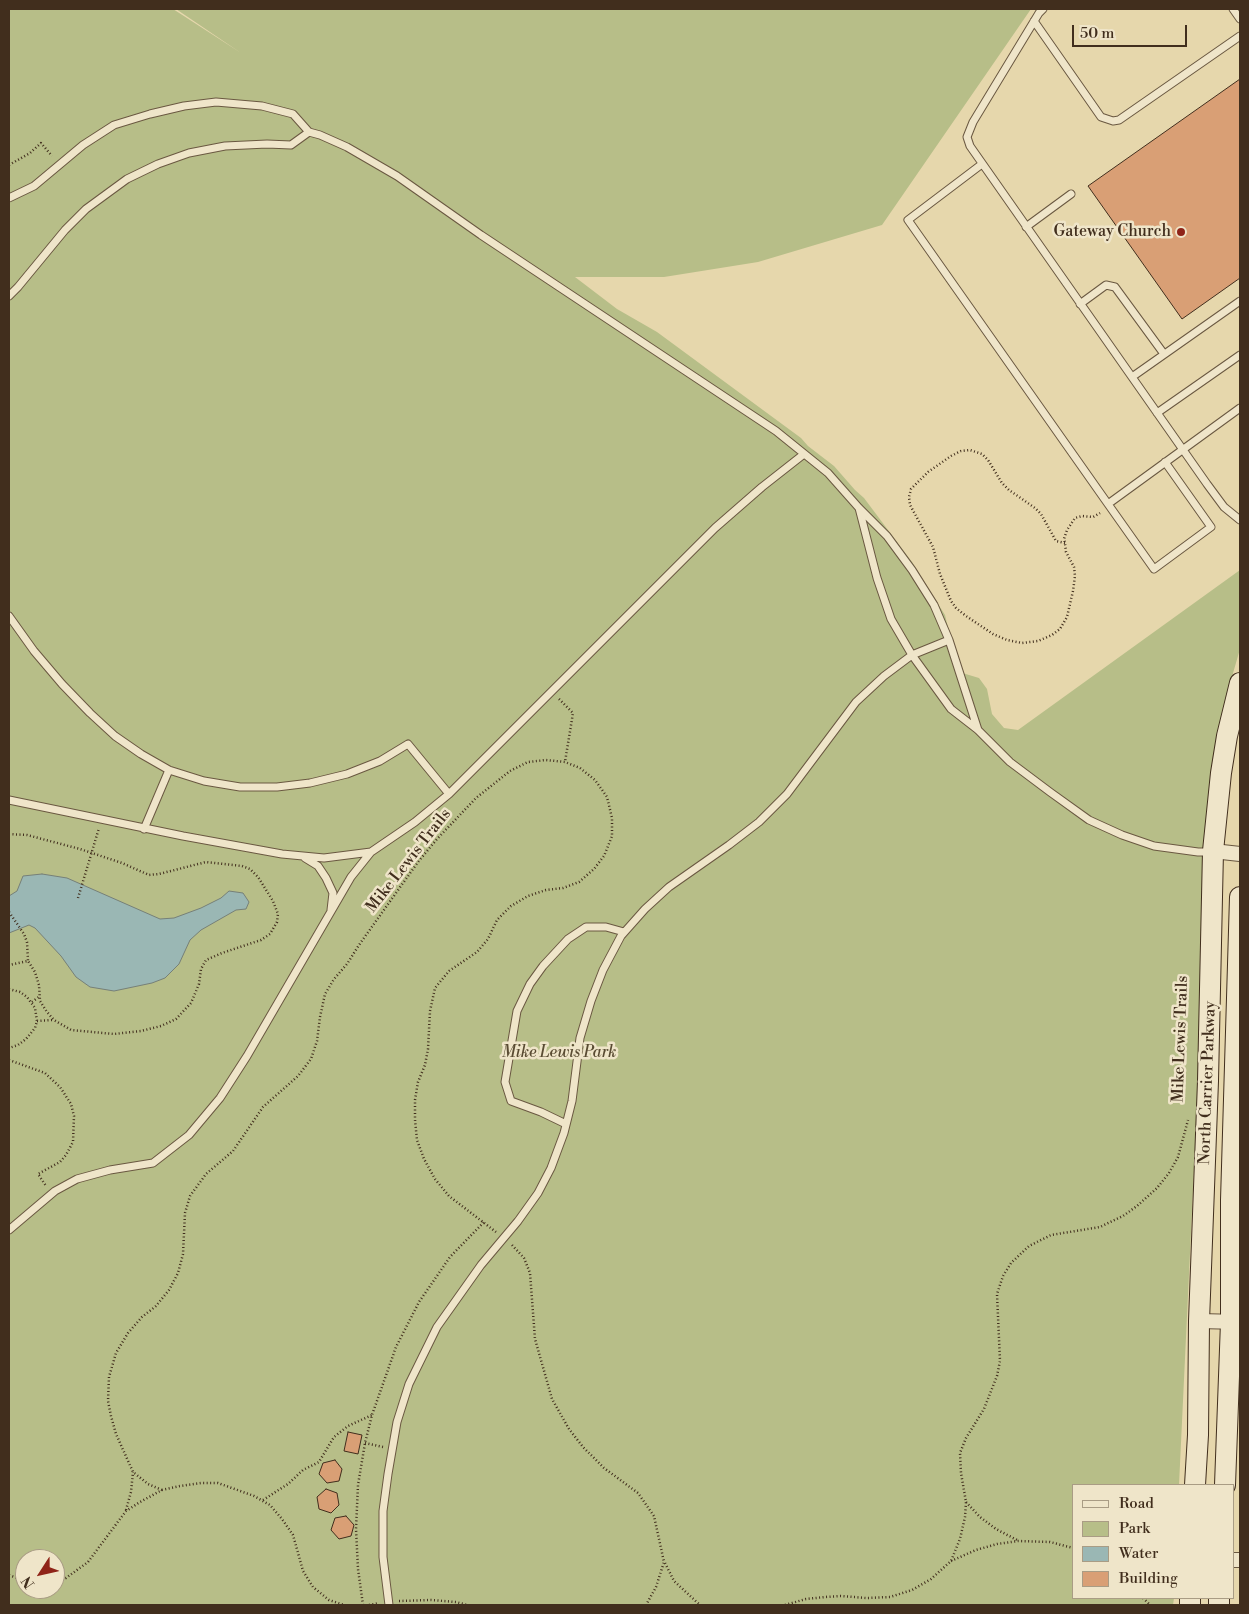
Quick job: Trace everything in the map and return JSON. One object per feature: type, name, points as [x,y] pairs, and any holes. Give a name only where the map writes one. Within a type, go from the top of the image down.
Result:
[{"type":"main road","name":"North Carrier Parkway","points":[[1195,1484],[1198,1435],[1213,852],[1227,736],[1240,683]]},
{"type":"main road","name":"North Carrier Parkway","points":[[1225,1484],[1231,1437],[1236,1322],[1235,1200],[1240,897]]},
{"type":"street","points":[[1213,852],[1240,854]]},
{"type":"street","points":[[1208,1081],[1237,1081]]},
{"type":"street","points":[[1200,1321],[1236,1322]]},
{"type":"lane","points":[[1043,9],[973,122],[967,137],[970,146],[1224,507],[1240,520]]},
{"type":"lane","points":[[1233,9],[1240,20]]},
{"type":"lane","points":[[1034,21],[1102,117],[1113,121],[1119,120],[1240,36]]},
{"type":"lane","points":[[9,198],[34,186],[83,145],[114,125],[150,114],[184,106],[216,102],[262,106],[293,114],[309,132],[347,147],[397,176],[481,235],[776,431],[828,473],[887,536],[912,570],[934,605],[949,640],[978,730]]},
{"type":"lane","points":[[9,296],[86,208],[127,179],[189,152],[225,146],[291,145],[309,132]]},
{"type":"lane","points":[[982,164],[908,220],[1154,569],[1211,527],[1165,462]]},
{"type":"lane","points":[[1026,226],[1071,194]]},
{"type":"lane","points":[[1080,304],[1106,286],[1115,288],[1164,354]]},
{"type":"lane","points":[[9,289],[18,287]]},
{"type":"lane","points":[[1132,377],[1240,301]]},
{"type":"lane","points":[[1157,413],[1240,355]]},
{"type":"lane","points":[[1109,506],[1165,462],[1240,408]]},
{"type":"lane","points":[[9,1230],[51,1194],[77,1179],[110,1170],[154,1163],[190,1135],[220,1098],[247,1056],[351,877],[371,852],[415,822],[449,794],[715,528],[804,454]]},
{"type":"lane","points":[[859,508],[877,578],[891,619],[912,655],[951,709],[978,730],[1010,762],[1089,820],[1122,835],[1154,846],[1198,852],[1213,852]]},
{"type":"lane","points":[[9,616],[34,651],[90,713],[115,736],[169,770],[204,780],[240,787],[277,787],[310,783],[347,774],[380,761],[408,744],[449,794]]},
{"type":"lane","points":[[389,1603],[383,1558],[383,1511],[397,1422],[409,1384],[437,1327],[481,1266],[538,1193],[551,1168],[572,1101],[580,1038],[591,1000],[603,970],[624,932],[669,887],[759,822],[787,794],[856,702],[884,676],[912,655],[949,640]]},
{"type":"lane","points":[[144,829],[169,770]]},
{"type":"lane","points":[[9,800],[144,829],[282,854],[324,858],[371,852]]},
{"type":"lane","points":[[302,856],[318,866],[326,878],[333,893],[331,912]]},
{"type":"lane","points":[[566,1124],[511,1101],[505,1082],[517,1011],[530,984],[543,966],[568,939],[586,927],[606,927],[624,932]]},
{"type":"path","points":[[9,166],[30,153],[40,142],[59,165]]},
{"type":"path","points":[[1065,543],[1056,541],[1041,514],[1002,483],[988,460],[982,454],[970,450],[961,451],[928,472],[911,489],[910,505],[933,547],[940,574],[951,601],[956,608],[993,634],[1007,640],[1022,643],[1038,641],[1060,629],[1067,616],[1075,576],[1074,567],[1066,552],[1067,530],[1075,518],[1082,516],[1092,517],[1109,506]]},
{"type":"path","points":[[551,692],[572,713],[565,762]]},
{"type":"path","name":"Mike Lewis Trails","points":[[133,1472],[116,1434],[111,1416],[108,1401],[109,1377],[116,1353],[128,1334],[142,1317],[156,1306],[178,1273],[183,1254],[185,1213],[190,1196],[206,1174],[233,1151],[263,1108],[298,1076],[311,1059],[317,1041],[325,994],[437,839],[476,798],[510,770],[528,762],[546,760],[565,762],[580,768],[595,780],[606,797],[612,818],[612,836],[604,856],[594,869],[579,882],[528,896],[511,906],[497,920],[488,939],[477,952],[449,971],[435,988],[430,1011],[428,1049],[425,1065],[418,1082],[415,1100],[417,1140],[435,1180],[449,1196],[504,1238],[524,1258],[530,1273],[535,1339],[552,1399],[569,1429],[583,1447],[604,1468],[638,1493],[654,1516],[664,1562],[674,1581],[700,1605]]},
{"type":"path","points":[[78,898],[102,820]]},
{"type":"path","points":[[9,834],[27,835],[92,853],[149,875],[206,862],[235,864],[250,868],[265,886],[278,914],[277,922],[270,934],[261,940],[206,960],[201,969],[199,984],[191,1003],[176,1019],[161,1026],[114,1034],[71,1030],[54,1020],[47,1012],[40,1001],[39,985],[35,972],[28,961],[27,942],[24,934],[9,912]]},
{"type":"path","points":[[9,966],[28,961]]},
{"type":"path","points":[[9,988],[20,992],[32,1002],[38,1021],[26,1039],[18,1045],[9,1048]]},
{"type":"path","points":[[32,1002],[40,996]]},
{"type":"path","points":[[38,1021],[54,1020]]},
{"type":"path","points":[[9,1060],[45,1073],[60,1087],[71,1104],[74,1116],[73,1142],[60,1162],[38,1174],[51,1194]]},
{"type":"path","name":"Mike Lewis Trails","points":[[951,1561],[960,1539],[965,1517],[966,1502],[960,1454],[966,1438],[984,1409],[997,1376],[1000,1361],[997,1294],[1004,1276],[1011,1263],[1030,1246],[1050,1236],[1100,1227],[1123,1216],[1137,1206],[1157,1188],[1169,1173],[1178,1157],[1189,1112]]},
{"type":"path","points":[[263,1500],[288,1484],[303,1470],[319,1462],[334,1436],[348,1426],[372,1415]]},
{"type":"path","points":[[365,1443],[392,1449]]},
{"type":"path","points":[[133,1472],[148,1484],[162,1490]]},
{"type":"path","points":[[65,1578],[88,1562],[126,1511],[131,1492],[133,1472]]},
{"type":"path","points":[[126,1511],[162,1490],[201,1483],[218,1484],[239,1489],[270,1505],[293,1535],[303,1571],[313,1587],[329,1600],[344,1605]]},
{"type":"path","name":"Mike Lewis Trails","points":[[966,1502],[980,1517],[996,1529],[1018,1541]]},
{"type":"path","name":"Mike Lewis Trails","points":[[786,1605],[806,1599],[825,1597],[890,1597],[912,1590],[931,1578],[951,1561],[997,1544],[1018,1541],[1050,1542],[1072,1548]]},
{"type":"path","points":[[646,1605],[656,1587],[664,1562]]},
{"type":"path","points":[[369,1605],[432,1600],[467,1605]]},
{"type":"green space","name":"Mike Lewis Park","points":[[9,9],[173,9],[241,53],[176,9],[1031,9],[882,225],[758,262],[664,277],[575,277],[617,309],[657,332],[801,438],[808,446],[834,466],[864,498],[912,562],[945,615],[959,672],[979,678],[987,689],[992,714],[1004,728],[1018,730],[1240,570],[1240,649],[1229,687],[1198,1084],[1179,1484],[1072,1484],[1072,1599],[1174,1599],[1173,1605],[9,1605]]},
{"type":"water","points":[[42,874],[67,878],[160,919],[174,918],[201,908],[221,898],[229,891],[243,893],[249,902],[246,909],[236,910],[201,930],[190,940],[179,964],[165,978],[152,983],[114,991],[90,987],[76,977],[61,956],[35,928],[29,925],[9,933],[9,896],[17,891],[23,876]]},
{"type":"building","name":"Gateway Church","points":[[1240,79],[1240,278],[1182,319],[1088,186]]},
{"type":"building","points":[[348,1432],[362,1435],[358,1454],[344,1451]]},
{"type":"building","points":[[335,1460],[342,1469],[339,1481],[327,1483],[319,1474],[323,1463]]},
{"type":"building","points":[[326,1489],[337,1493],[339,1505],[331,1513],[319,1509],[317,1497]]},
{"type":"building","points":[[346,1516],[354,1525],[351,1536],[339,1539],[331,1530],[335,1518]]},
{"type":"place","name":"Gateway Church","points":[[1181,232]]}]
